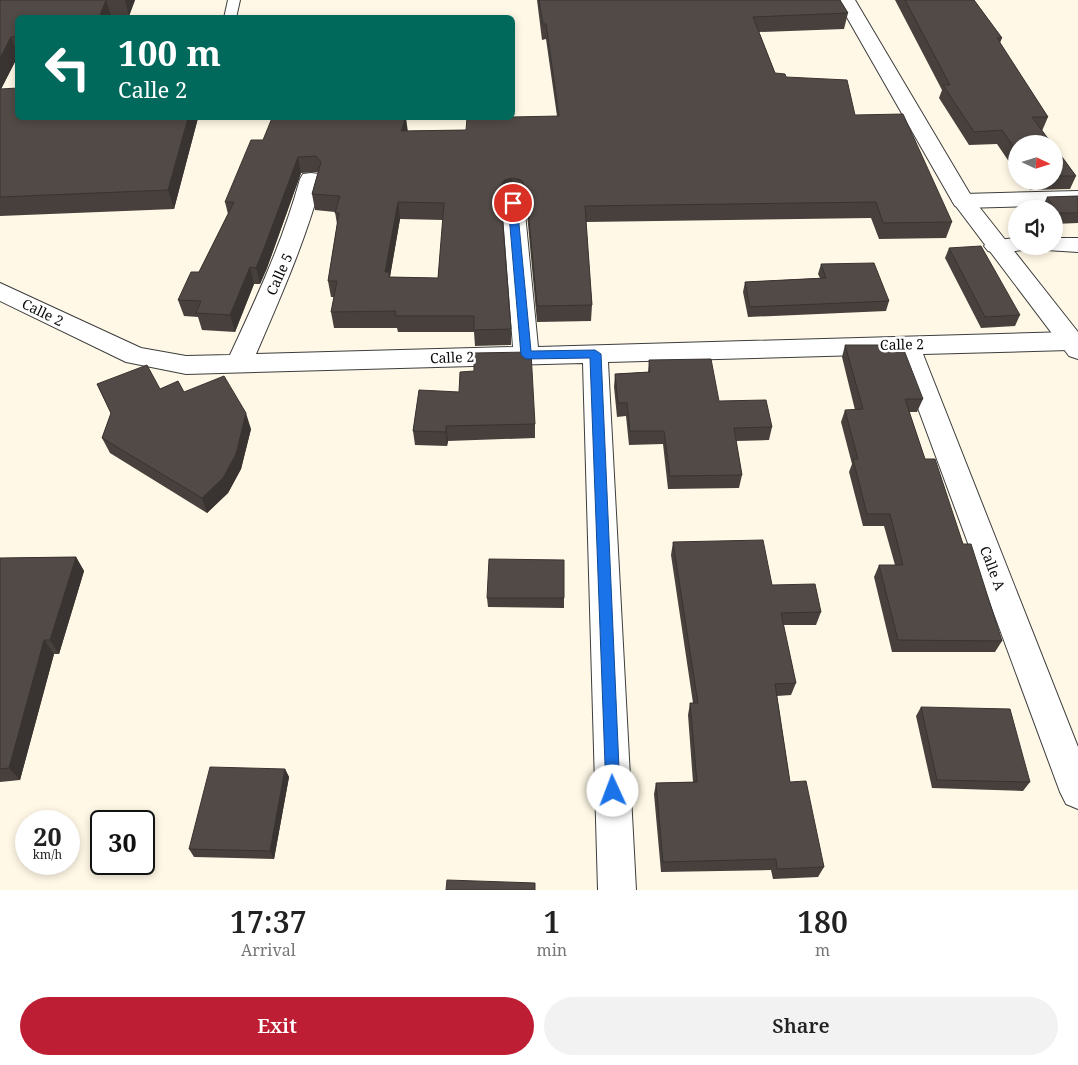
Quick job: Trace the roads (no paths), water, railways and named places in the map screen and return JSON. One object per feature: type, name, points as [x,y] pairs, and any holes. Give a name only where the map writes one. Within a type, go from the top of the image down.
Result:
[{"type":"street","points":[[846,0],[963,201],[1006,245],[1074,346]]},
{"type":"street","name":"Calle 5","points":[[238,365],[285,262],[300,224],[311,180]]},
{"type":"street","points":[[963,201],[1078,198]]},
{"type":"street","points":[[513,203],[526,355]]},
{"type":"street","points":[[1063,244],[1078,244]]},
{"type":"street","name":"Calle 2","points":[[0,291],[135,356],[186,365],[238,365],[907,344],[1074,346]]},
{"type":"street","name":"Calle A","points":[[907,344],[1078,792]]},
{"type":"street","points":[[595,354],[617,890]]},
{"type":"lane","points":[[231,15],[234,0]]}]
